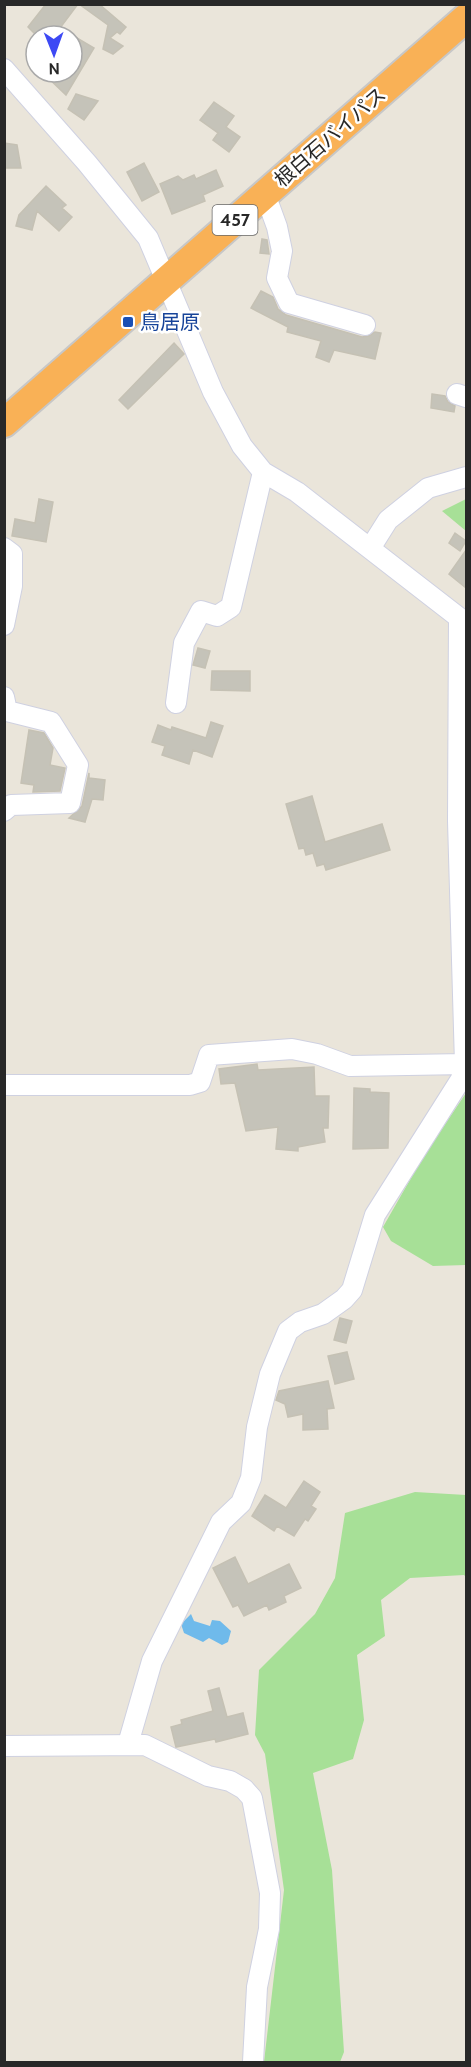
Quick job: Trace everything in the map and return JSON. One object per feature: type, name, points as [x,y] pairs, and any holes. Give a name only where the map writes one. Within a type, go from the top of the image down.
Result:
[{"type":"highway","name":"根白石バイパス","points":[[4,423],[466,18]]},
{"type":"street","points":[[4,69],[87,163],[148,238],[165,283],[213,392],[242,447],[263,472],[297,492],[371,547],[463,621],[458,821],[465,1060],[461,1079],[375,1215],[352,1290],[344,1299],[323,1314],[300,1322],[288,1331],[270,1374],[257,1427],[251,1478],[241,1503],[221,1522],[152,1661],[128,1744]]},
{"type":"street","points":[[265,194],[277,227],[282,251],[277,278],[289,303],[365,325]]},
{"type":"street","points":[[176,703],[184,644],[201,611],[217,616],[231,607],[263,472]]},
{"type":"street","points":[[371,547],[388,520],[428,488],[466,477]]},
{"type":"street","points":[[4,548],[12,554],[12,586],[4,625]]},
{"type":"street","points":[[4,697],[7,711],[51,722],[78,765],[70,802],[11,805],[4,811]]},
{"type":"street","points":[[4,1085],[190,1085],[200,1082],[209,1055],[292,1049],[317,1054],[350,1066],[465,1060]]},
{"type":"street","points":[[4,1746],[145,1745],[208,1776],[230,1781],[244,1789],[252,1798],[270,1893],[269,1929],[257,1987],[253,2062]]},
{"type":"green space","points":[[466,499],[466,531],[442,511]]},
{"type":"green space","points":[[466,1093],[466,1265],[433,1266],[391,1241],[383,1227],[423,1157]]},
{"type":"green space","points":[[415,1492],[466,1495],[466,1577],[464,1575],[410,1578],[381,1600],[385,1636],[357,1655],[364,1720],[353,1759],[313,1773],[332,1870],[344,2052],[340,2062],[264,2062],[284,1890],[265,1754],[255,1735],[259,1670],[315,1614],[335,1578],[345,1513]]},
{"type":"water","points":[[191,1614],[194,1621],[210,1626],[212,1620],[220,1621],[231,1631],[228,1642],[222,1645],[209,1638],[203,1642],[184,1633],[181,1624]]},
{"type":"building","points":[[46,4],[78,4],[63,24],[30,24]]},
{"type":"building","points":[[79,4],[99,4],[126,27],[120,34],[117,32],[110,38],[123,46],[113,54],[103,49],[108,25]]},
{"type":"building","points":[[84,42],[94,48],[84,65]]},
{"type":"building","points":[[55,84],[73,84],[66,95]]},
{"type":"building","points":[[76,94],[98,101],[84,120],[68,109]]},
{"type":"building","points":[[214,102],[234,116],[226,127],[240,137],[229,152],[213,140],[218,133],[200,120]]},
{"type":"building","points":[[4,143],[17,145],[21,168],[4,168]]},
{"type":"building","points":[[144,163],[159,192],[142,201],[127,172]]},
{"type":"building","points":[[216,170],[223,186],[203,195],[205,201],[172,214],[160,184],[178,176],[183,180],[194,175],[196,179]]},
{"type":"building","points":[[46,186],[66,205],[62,208],[72,217],[59,231],[37,211],[32,230],[16,226],[19,215]]},
{"type":"building","points":[[262,239],[267,240],[269,254],[260,253]]},
{"type":"building","points":[[261,291],[273,297],[278,309],[286,315],[362,337],[375,332],[381,333],[375,359],[334,350],[329,362],[316,357],[321,341],[287,332],[288,327],[251,308]]},
{"type":"building","points":[[174,343],[184,354],[128,409],[119,400]]},
{"type":"building","points":[[432,394],[445,396],[448,402],[455,406],[454,412],[431,408]]},
{"type":"building","points":[[39,499],[53,502],[46,542],[12,536],[15,519],[35,523]]},
{"type":"building","points":[[455,533],[466,541],[460,551],[449,543]]},
{"type":"building","points":[[466,550],[466,588],[449,574]]},
{"type":"building","points":[[198,648],[210,651],[205,668],[193,665]]},
{"type":"building","points":[[212,671],[250,671],[250,691],[211,690]]},
{"type":"building","points":[[211,722],[223,726],[212,757],[193,750],[189,764],[162,755],[165,746],[152,742],[158,725],[206,738]]},
{"type":"building","points":[[29,730],[44,733],[53,748],[50,765],[65,768],[60,791],[33,792],[34,785],[21,783]]},
{"type":"building","points":[[89,773],[89,778],[105,780],[103,800],[92,799],[85,822],[69,818],[82,806]]},
{"type":"building","points":[[312,796],[325,842],[382,824],[390,850],[326,870],[324,864],[317,866],[313,853],[306,855],[304,848],[299,849],[286,804]]},
{"type":"building","points":[[257,1064],[258,1070],[314,1067],[315,1096],[329,1096],[328,1128],[323,1128],[325,1142],[298,1147],[298,1151],[276,1149],[278,1127],[246,1131],[235,1083],[221,1084],[219,1069]]},
{"type":"building","points":[[354,1088],[389,1093],[388,1148],[353,1149]]},
{"type":"building","points":[[340,1318],[352,1321],[346,1343],[334,1340]]},
{"type":"building","points":[[347,1352],[354,1379],[335,1384],[328,1356]]},
{"type":"building","points":[[328,1381],[334,1408],[327,1409],[328,1429],[303,1430],[303,1414],[288,1417],[285,1404],[276,1400],[279,1391]]},
{"type":"building","points":[[304,1481],[320,1492],[311,1506],[316,1509],[308,1521],[305,1519],[294,1536],[277,1526],[274,1531],[252,1516],[265,1495],[286,1508]]},
{"type":"building","points":[[235,1557],[248,1584],[289,1564],[301,1588],[284,1596],[286,1602],[269,1610],[267,1605],[244,1616],[238,1605],[233,1607],[213,1568]]},
{"type":"building","points":[[219,1688],[227,1717],[243,1713],[248,1734],[216,1742],[215,1739],[176,1747],[171,1727],[182,1724],[181,1720],[213,1711],[208,1691]]},
{"type":"place","name":"鳥居原","points":[[128,322]]}]
